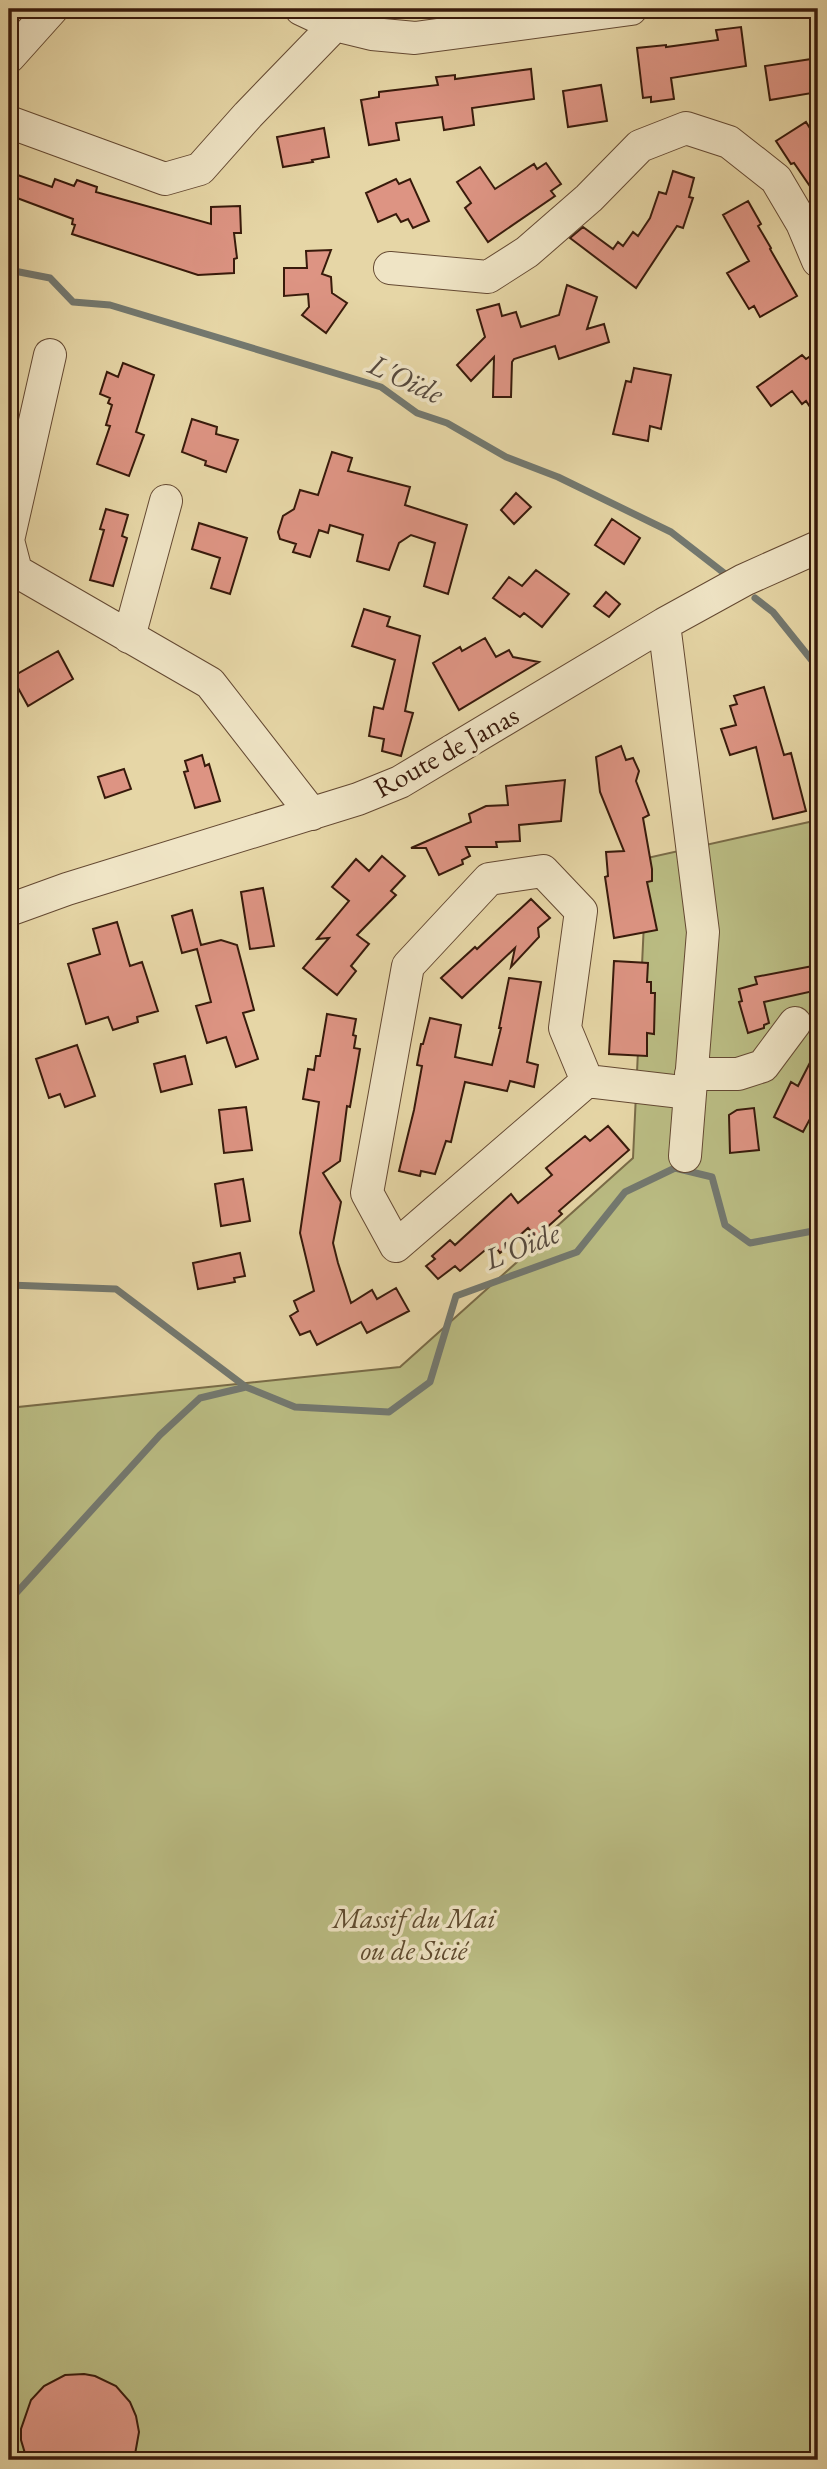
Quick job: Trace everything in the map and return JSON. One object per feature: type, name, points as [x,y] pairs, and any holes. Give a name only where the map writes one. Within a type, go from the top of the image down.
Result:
[{"type":"street","points":[[9,58],[52,9]]},
{"type":"street","points":[[302,9],[335,25],[371,21],[415,38],[631,9]]},
{"type":"street","points":[[9,122],[164,179],[200,169],[335,25]]},
{"type":"street","points":[[390,268],[488,277],[527,252],[589,198],[640,146],[686,128],[729,142],[776,179],[802,223],[818,261]]},
{"type":"street","points":[[9,536],[50,355]]},
{"type":"street","points":[[129,637],[166,501]]},
{"type":"street","points":[[9,544],[16,571],[210,683],[313,814]]},
{"type":"street","name":"Route de Janas","points":[[9,911],[67,889],[313,814],[400,782],[664,624],[744,580],[818,547]]},
{"type":"street","points":[[664,624],[703,932],[685,1156]]},
{"type":"street","points":[[587,1081],[565,1028],[581,911],[543,871],[489,879],[408,966],[367,1193],[396,1246],[587,1081],[691,1083],[737,1074],[763,1066],[795,1023]]},
{"type":"green space","name":"Massif du Mai ou de Sicié","points":[[818,820],[818,2460],[9,2460],[9,1408],[400,1367],[633,1158],[647,858]]},
{"type":"building","points":[[741,27],[746,66],[671,78],[674,99],[651,102],[651,97],[643,98],[637,48],[718,40],[716,30]]},
{"type":"building","points":[[818,58],[818,92],[770,100],[765,66]]},
{"type":"building","points":[[531,69],[534,99],[472,108],[474,125],[444,130],[442,117],[396,123],[399,140],[369,145],[361,100],[379,97],[379,92],[438,85],[436,77],[455,75],[455,79]]},
{"type":"building","points":[[601,85],[607,121],[568,127],[563,91]]},
{"type":"building","points":[[806,122],[818,141],[818,198],[776,141]]},
{"type":"building","points":[[324,128],[329,157],[283,167],[277,137]]},
{"type":"building","points":[[546,163],[561,184],[551,191],[555,196],[488,242],[465,208],[471,203],[457,182],[480,167],[495,189],[534,164],[537,169]]},
{"type":"building","points":[[673,171],[694,178],[689,197],[693,198],[683,228],[677,226],[636,288],[570,238],[583,227],[613,249],[618,242],[623,246],[633,232],[638,236],[650,218],[659,192],[666,194]]},
{"type":"building","points":[[9,172],[52,187],[55,179],[74,186],[77,180],[97,187],[96,192],[211,224],[211,207],[240,206],[241,233],[234,233],[237,258],[234,259],[234,273],[198,275],[72,234],[75,225],[72,224],[73,219],[9,195]]},
{"type":"building","points":[[396,179],[399,184],[410,179],[429,221],[413,228],[408,219],[401,222],[396,214],[378,222],[366,193]]},
{"type":"building","points":[[748,201],[761,224],[758,226],[797,296],[760,317],[754,306],[749,309],[727,273],[749,261],[723,215]]},
{"type":"building","points":[[331,250],[322,274],[331,277],[332,293],[347,303],[326,333],[302,315],[309,307],[308,294],[284,296],[284,268],[307,268],[306,251]]},
{"type":"building","points":[[567,285],[597,297],[587,329],[604,324],[609,342],[559,359],[555,346],[514,359],[511,397],[493,397],[494,357],[471,381],[457,365],[485,337],[477,310],[499,304],[502,316],[516,312],[521,327],[559,315]]},
{"type":"building","points":[[818,351],[818,419],[806,401],[802,404],[792,391],[771,406],[757,387],[802,355],[806,359]]},
{"type":"building","points":[[123,363],[154,375],[136,432],[144,435],[129,476],[97,464],[110,426],[106,425],[112,405],[108,403],[110,398],[100,394],[107,372],[118,377]]},
{"type":"building","points":[[634,368],[671,375],[661,429],[650,426],[648,441],[613,434],[626,381],[631,382]]},
{"type":"building","points":[[192,419],[217,427],[216,434],[238,440],[226,472],[205,465],[206,461],[182,452]]},
{"type":"building","points":[[332,452],[352,458],[348,471],[410,487],[405,505],[467,525],[448,594],[424,586],[435,543],[411,535],[399,543],[389,570],[357,561],[363,535],[330,525],[328,533],[319,530],[310,557],[293,552],[296,544],[280,539],[278,532],[283,516],[294,509],[300,490],[318,495]]},
{"type":"building","points":[[516,493],[531,507],[514,524],[501,510]]},
{"type":"building","points":[[106,509],[128,515],[122,536],[127,538],[113,586],[90,580],[104,530],[100,529]]},
{"type":"building","points":[[612,519],[640,538],[624,564],[595,545]]},
{"type":"building","points":[[199,523],[247,538],[230,594],[211,588],[220,558],[192,549]]},
{"type":"building","points":[[536,570],[569,594],[542,627],[524,613],[520,617],[493,598],[509,577],[522,586]]},
{"type":"building","points":[[606,592],[620,604],[609,617],[594,606]]},
{"type":"building","points":[[364,609],[390,617],[387,626],[420,636],[405,711],[413,713],[401,756],[382,751],[384,739],[369,736],[374,707],[383,709],[395,660],[352,646]]},
{"type":"building","points":[[485,638],[496,657],[509,650],[513,657],[539,662],[459,710],[433,663],[460,647],[462,651]]},
{"type":"building","points":[[58,651],[73,679],[28,706],[12,677]]},
{"type":"building","points":[[764,687],[784,755],[791,753],[806,811],[773,819],[756,747],[730,755],[721,729],[736,725],[730,706],[737,704],[734,696]]},
{"type":"building","points":[[621,746],[626,760],[633,758],[639,771],[636,781],[649,815],[643,818],[652,869],[652,881],[647,882],[657,930],[614,938],[605,877],[608,876],[606,852],[624,851],[600,792],[596,757]]},
{"type":"building","points":[[202,755],[205,766],[209,764],[220,801],[195,808],[184,772],[188,771],[185,761]]},
{"type":"building","points":[[124,769],[131,789],[105,798],[98,777]]},
{"type":"building","points":[[565,780],[561,821],[519,825],[520,841],[496,842],[497,847],[466,847],[470,856],[462,860],[463,864],[439,875],[426,848],[411,848],[471,822],[469,814],[486,806],[508,805],[506,786]]},
{"type":"building","points":[[382,856],[405,876],[391,891],[396,895],[357,935],[369,944],[351,966],[356,971],[337,995],[303,968],[329,938],[317,939],[349,901],[332,887],[356,859],[369,871]]},
{"type":"building","points":[[263,888],[274,946],[250,949],[241,892]]},
{"type":"building","points":[[531,899],[550,918],[538,928],[539,937],[511,967],[515,948],[462,998],[441,978]]},
{"type":"building","points":[[192,910],[201,945],[221,940],[237,945],[254,1010],[243,1013],[258,1059],[236,1067],[226,1037],[207,1043],[196,1006],[211,1002],[197,949],[182,953],[172,916]]},
{"type":"building","points":[[117,922],[130,966],[142,962],[158,1011],[137,1017],[138,1022],[113,1030],[108,1017],[86,1024],[68,964],[100,954],[93,929]]},
{"type":"building","points":[[614,961],[648,963],[647,982],[651,982],[651,993],[655,993],[654,1034],[647,1033],[647,1056],[609,1054]]},
{"type":"building","points":[[818,965],[818,990],[764,1002],[769,1023],[764,1025],[764,1028],[748,1033],[739,1002],[742,1001],[739,989],[757,984],[755,977]]},
{"type":"building","points":[[509,978],[541,982],[527,1062],[538,1065],[534,1087],[510,1081],[507,1091],[465,1082],[451,1142],[446,1141],[435,1174],[421,1171],[420,1176],[399,1171],[422,1066],[417,1065],[421,1044],[430,1018],[461,1025],[455,1057],[492,1065]]},
{"type":"building","points":[[327,1014],[356,1019],[354,1048],[360,1049],[350,1107],[347,1106],[340,1161],[323,1173],[341,1202],[333,1243],[338,1263],[351,1303],[372,1290],[377,1299],[396,1288],[409,1311],[367,1333],[361,1322],[317,1345],[310,1331],[300,1335],[290,1316],[298,1311],[294,1301],[314,1291],[300,1233],[319,1102],[303,1099],[308,1069],[314,1070],[316,1056],[320,1056]]},
{"type":"building","points":[[77,1045],[95,1096],[65,1107],[60,1094],[49,1098],[36,1059]]},
{"type":"building","points":[[818,1047],[818,1104],[803,1132],[774,1117],[791,1082],[798,1086]]},
{"type":"building","points":[[185,1056],[192,1084],[161,1092],[154,1064]]},
{"type":"building","points":[[246,1107],[252,1150],[224,1153],[219,1110]]},
{"type":"building","points":[[754,1108],[759,1150],[730,1153],[729,1115],[737,1110]]},
{"type":"building","points":[[608,1126],[629,1150],[559,1211],[562,1214],[536,1237],[528,1228],[500,1253],[495,1246],[490,1246],[460,1271],[455,1266],[438,1279],[426,1266],[435,1259],[432,1256],[450,1240],[455,1245],[511,1194],[518,1203],[552,1175],[546,1168],[585,1136],[590,1141]]},
{"type":"building","points":[[243,1179],[250,1221],[221,1226],[215,1184]]},
{"type":"building","points":[[240,1253],[245,1276],[234,1278],[235,1282],[198,1289],[193,1263]]},
{"type":"building","points":[[84,2374],[116,2386],[130,2402],[139,2432],[134,2460],[27,2460],[21,2429],[31,2400],[44,2386],[65,2375]]},
{"type":"waterway","name":"L'Oïde","points":[[9,270],[50,278],[73,302],[110,305],[381,387],[417,413],[447,423],[506,457],[558,477],[671,532],[724,573]]},
{"type":"waterway","name":"L'Oïde","points":[[755,598],[773,612],[818,668]]},
{"type":"waterway","name":"L'Oïde","points":[[9,1285],[116,1289],[246,1387],[295,1407],[389,1412],[430,1382],[456,1296],[577,1252],[625,1192],[675,1168],[712,1177],[725,1225],[750,1243],[818,1230]]},
{"type":"waterway","name":"L'Oïde","points":[[9,1601],[160,1435],[200,1398],[246,1387]]}]
